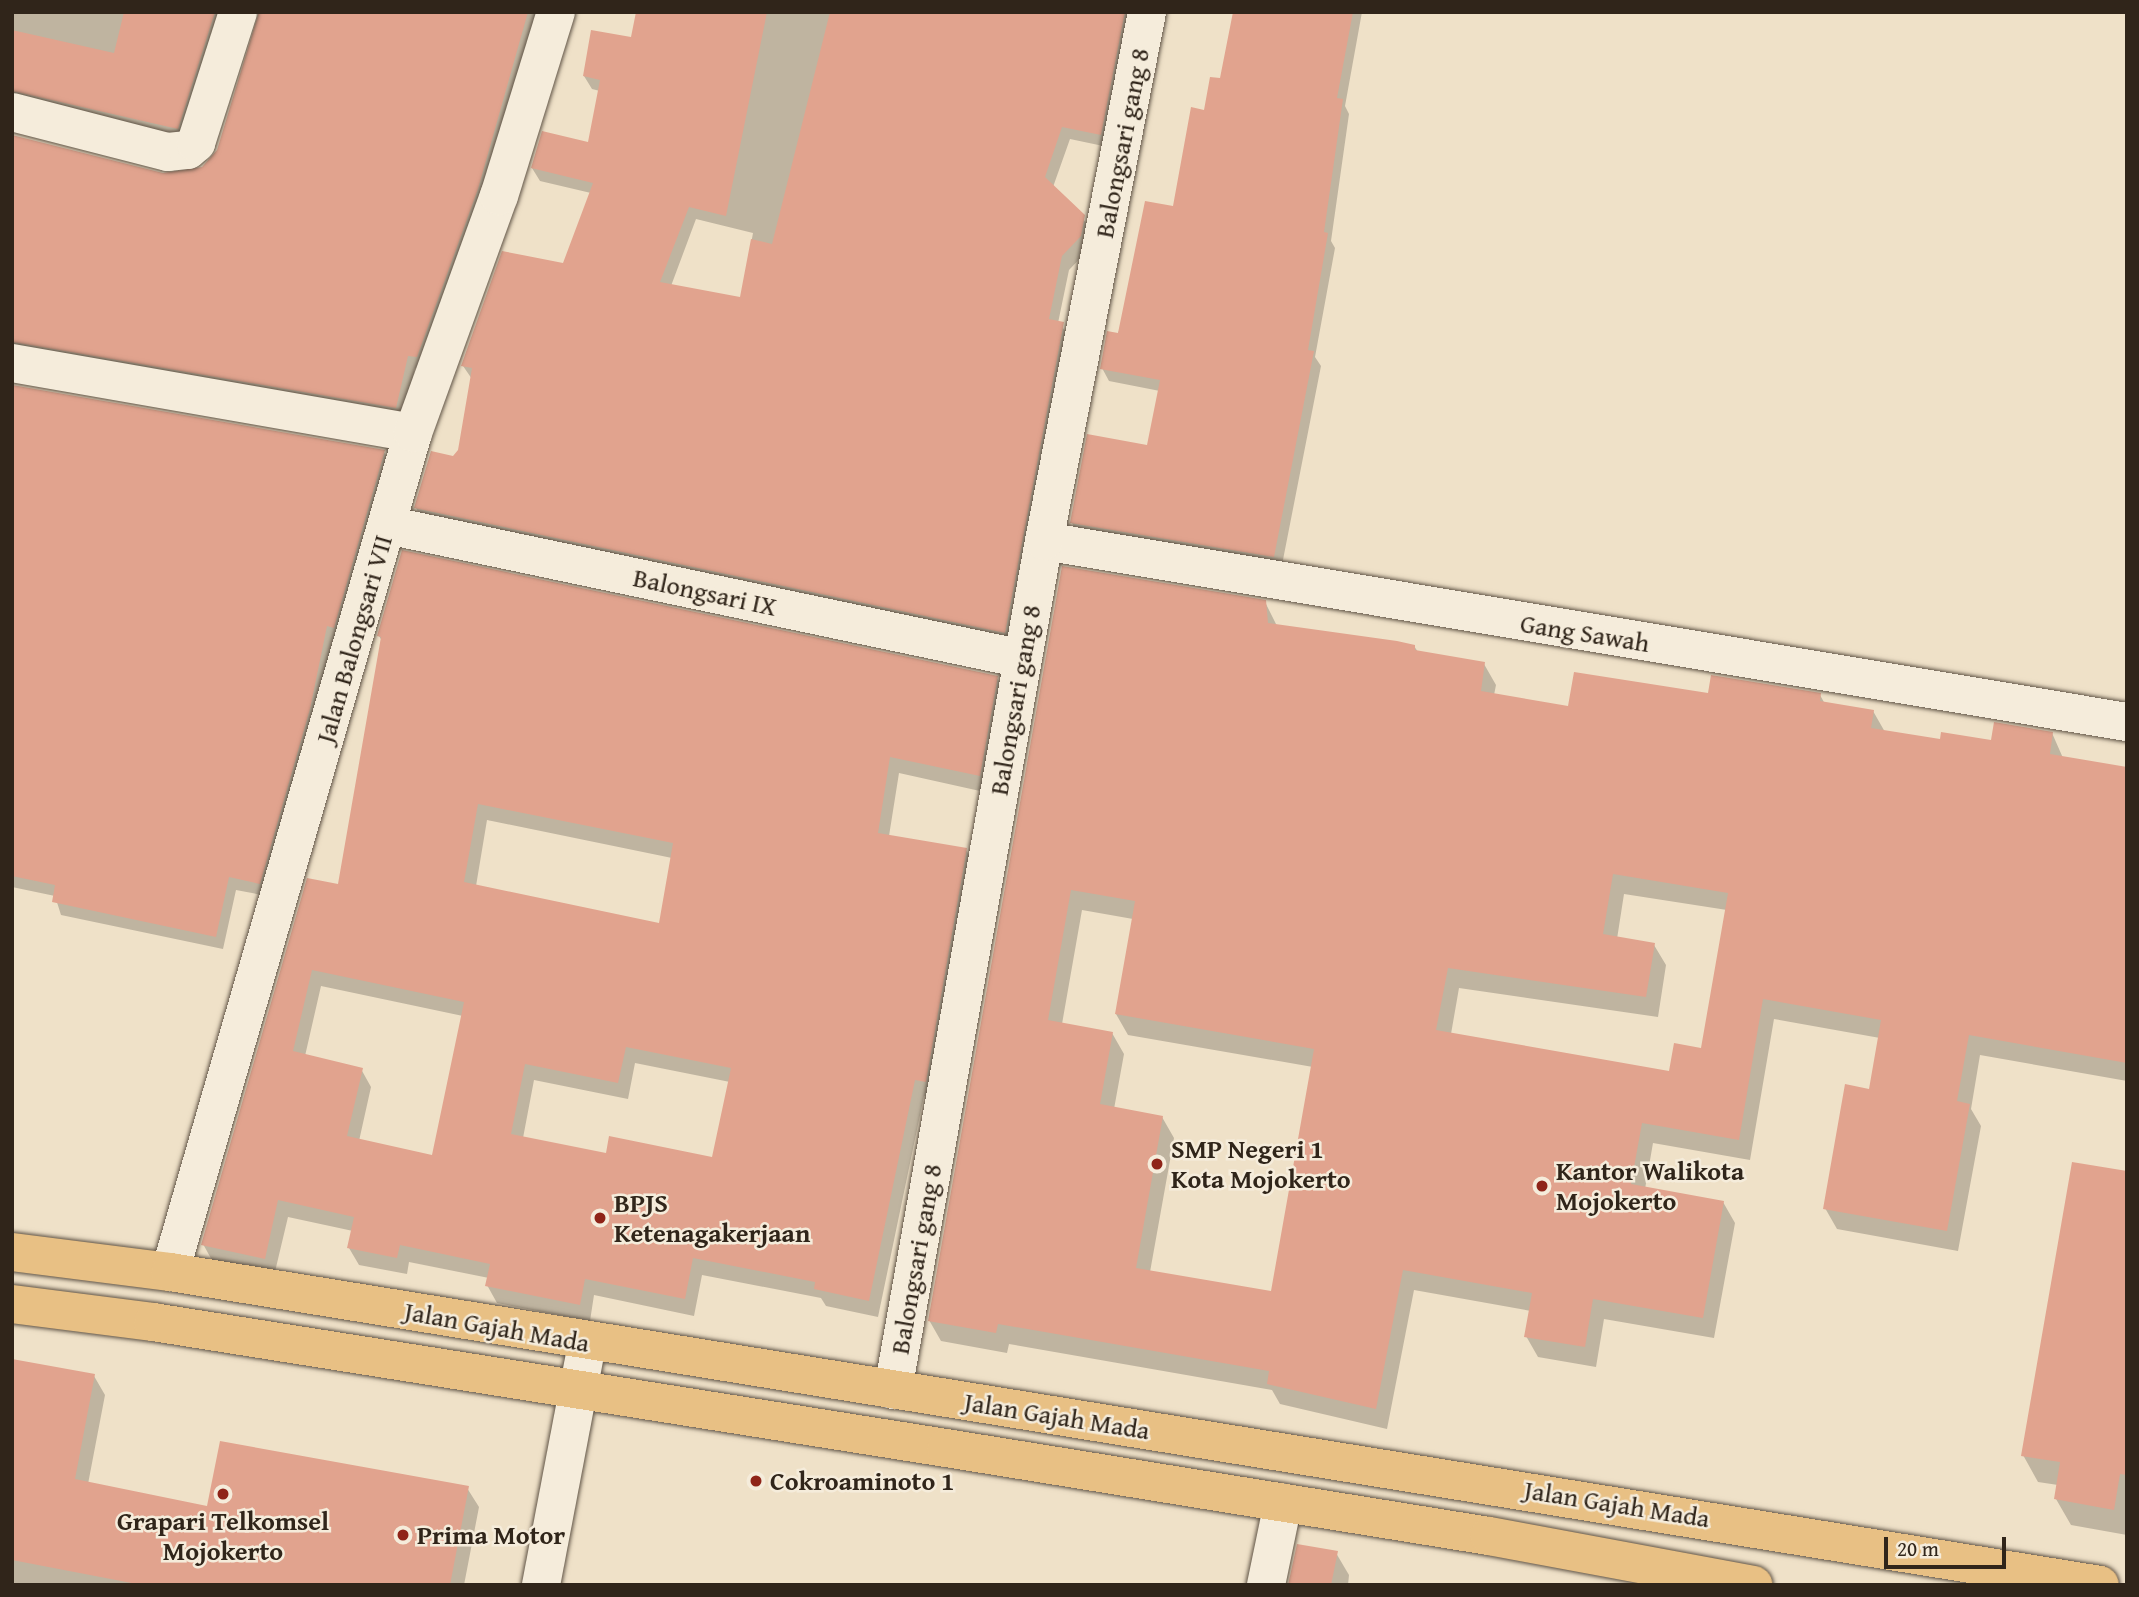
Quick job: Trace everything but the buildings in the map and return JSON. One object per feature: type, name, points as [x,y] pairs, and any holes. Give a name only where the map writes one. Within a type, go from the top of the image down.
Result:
[{"type":"main road","name":"Jalan Gajah Mada","points":[[12,1252],[170,1272],[587,1343],[1704,1517],[2100,1585]]},
{"type":"main road","name":"Jalan Gajah Mada","points":[[12,1304],[153,1322],[946,1448],[1283,1503],[1753,1585]]},
{"type":"main road","points":[[946,1448],[955,1400]]},
{"type":"street","points":[[12,112],[168,152],[188,150],[196,143],[238,12]]},
{"type":"street","name":"Jalan Balongsari VII","points":[[170,1272],[413,433],[499,196],[556,12]]},
{"type":"street","name":"Balongsari gang 8","points":[[892,1390],[1044,541],[1147,12]]},
{"type":"street","points":[[12,363],[413,433]]},
{"type":"street","name":"Balongsari IX","points":[[387,525],[1023,659]]},
{"type":"street","name":"Gang Sawah","points":[[1044,541],[2127,722]]},
{"type":"street","points":[[541,1585],[587,1343]]},
{"type":"street","points":[[1266,1585],[1283,1503]]},
{"type":"place","name":"SMP Negeri 1 Kota Mojokerto","points":[[1157,1164]]},
{"type":"place","name":"Kantor Walikota Mojokerto","points":[[1542,1186]]},
{"type":"place","name":"BPJS Ketenagakerjaan","points":[[600,1218]]},
{"type":"place","name":"Cokroaminoto 1","points":[[756,1481]]},
{"type":"place","name":"Grapari Telkomsel Mojokerto","points":[[223,1494]]},
{"type":"place","name":"Prima Motor","points":[[403,1535]]}]
